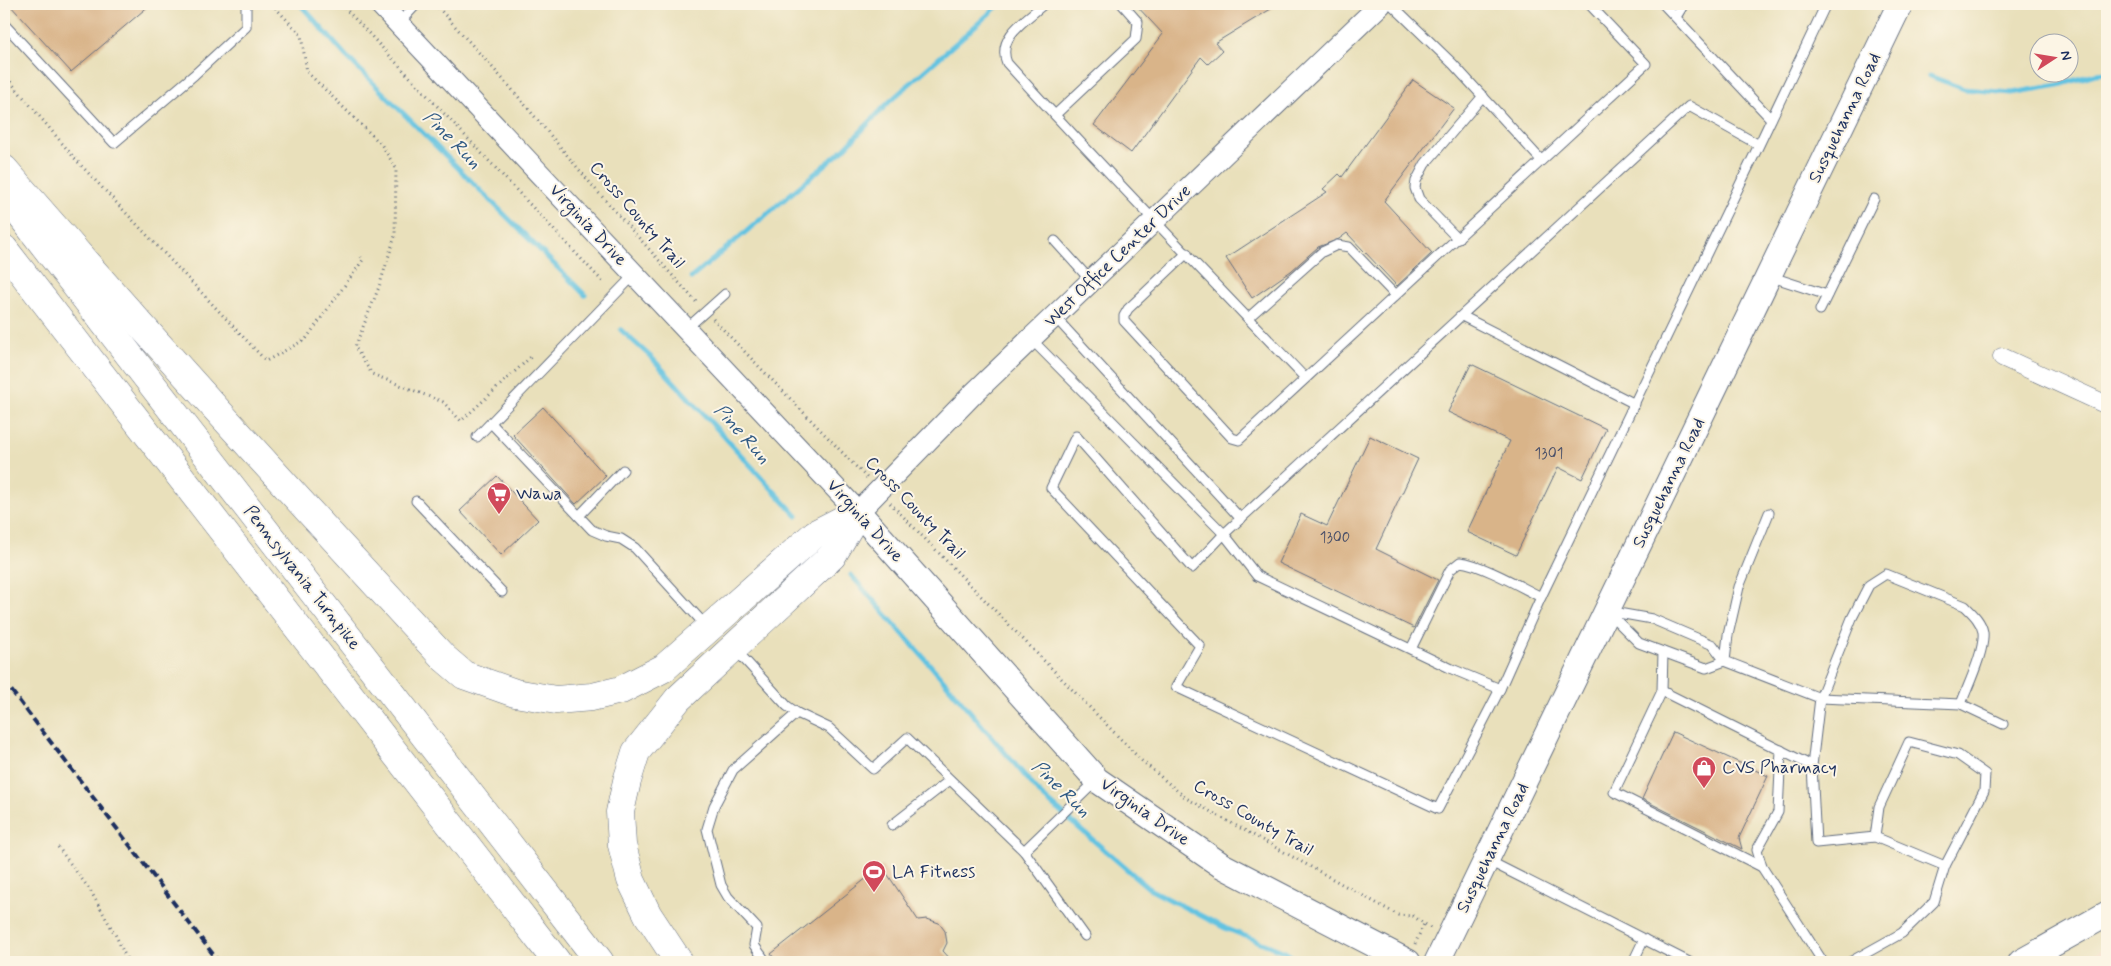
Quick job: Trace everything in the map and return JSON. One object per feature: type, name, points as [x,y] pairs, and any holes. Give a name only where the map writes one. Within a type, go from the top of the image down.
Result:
[{"type":"highway","points":[[4,168],[222,418],[444,658],[464,675],[516,693],[556,700],[592,697],[620,690],[664,668],[815,534],[858,512]]},
{"type":"highway","name":"Pennsylvania Turnpike","points":[[4,194],[600,962]]},
{"type":"highway","name":"Pennsylvania Turnpike","points":[[4,249],[557,962]]},
{"type":"highway","points":[[679,962],[648,915],[631,880],[622,844],[620,812],[626,781],[636,752],[678,699],[832,556],[858,512]]},
{"type":"main road","name":"Susquehanna Road","points":[[1438,962],[1900,4]]},
{"type":"main road","name":"Virginia Drive","points":[[858,512],[1097,780],[1221,865],[1408,962]]},
{"type":"main road","points":[[2028,961],[2107,914]]},
{"type":"street","name":"Virginia Drive","points":[[380,4],[858,512]]},
{"type":"street","name":"West Office Center Drive","points":[[858,512],[974,393],[1381,4]]},
{"type":"street","points":[[2002,357],[2107,405]]},
{"type":"lane","points":[[4,24],[114,143],[194,75],[246,27],[246,4]]},
{"type":"lane","points":[[399,23],[417,4]]},
{"type":"lane","points":[[1044,4],[1008,36],[1004,53],[1007,63],[1106,172],[1305,378]]},
{"type":"lane","points":[[1054,115],[1136,39],[1138,22],[1122,4]]},
{"type":"lane","points":[[1391,4],[1483,96],[1541,160]]},
{"type":"lane","points":[[1186,253],[1128,309],[1124,316],[1124,321],[1232,438],[1239,440],[1646,64],[1589,4]]},
{"type":"lane","points":[[1663,4],[1771,119]]},
{"type":"lane","points":[[1676,18],[1684,4]]},
{"type":"lane","points":[[1759,145],[1690,106],[1224,534],[1192,568],[1076,436],[1050,488],[1200,646],[1176,687],[1438,809],[1500,689],[1541,597],[1635,404],[1759,145],[1826,4]]},
{"type":"lane","points":[[1458,239],[1419,199],[1415,188],[1416,180],[1426,164],[1483,96]]},
{"type":"lane","points":[[1820,310],[1874,199]]},
{"type":"lane","points":[[1055,242],[1091,281]]},
{"type":"lane","points":[[1248,318],[1322,252],[1337,244],[1349,247],[1395,295]]},
{"type":"lane","points":[[477,437],[635,274]]},
{"type":"lane","points":[[1769,276],[1827,295]]},
{"type":"lane","points":[[686,329],[725,294]]},
{"type":"lane","points":[[1054,316],[1241,519]]},
{"type":"lane","points":[[1462,316],[1635,404]]},
{"type":"lane","points":[[1031,339],[1224,534],[1257,576],[1500,689]]},
{"type":"lane","points":[[491,423],[592,530],[606,536],[621,539],[635,548],[708,628]]},
{"type":"lane","points":[[579,516],[623,470]]},
{"type":"lane","points":[[416,501],[502,592]]},
{"type":"lane","points":[[1725,661],[1728,635],[1739,587],[1769,513]]},
{"type":"lane","points":[[1411,649],[1450,570],[1460,562],[1466,562],[1541,597]]},
{"type":"lane","points":[[1945,866],[1875,837],[1816,843],[1812,766],[1820,698],[1852,618],[1869,585],[1886,574],[1965,606],[1975,616],[1983,630],[1982,647],[1961,704]]},
{"type":"lane","points":[[1607,611],[1639,643],[1706,668],[1725,661]]},
{"type":"lane","points":[[1607,611],[1652,619],[1713,645],[1725,661],[1820,698],[1961,704],[2003,724]]},
{"type":"lane","points":[[733,648],[788,706],[797,713],[829,728],[873,769],[907,738],[1024,852],[1085,936]]},
{"type":"lane","points":[[1664,652],[1662,691],[1614,792],[1762,867]]},
{"type":"lane","points":[[1662,691],[1812,766]]},
{"type":"lane","points":[[766,962],[754,945],[757,928],[728,897],[721,885],[706,829],[714,806],[733,770],[797,713]]},
{"type":"lane","points":[[1850,962],[1902,933],[1934,902],[1945,866],[1984,791],[1985,774],[1958,755],[1909,742],[1879,807],[1875,837]]},
{"type":"lane","points":[[1781,750],[1778,812],[1757,850],[1762,867],[1823,962]]},
{"type":"lane","points":[[892,825],[950,780]]},
{"type":"lane","points":[[1024,852],[1097,780]]},
{"type":"lane","points":[[1486,860],[1689,962]]},
{"type":"lane","points":[[1633,962],[1644,939]]},
{"type":"path","points":[[272,4],[301,35],[307,72],[381,144],[396,168],[395,236],[379,287],[355,347],[372,374],[444,402],[461,421],[533,355]]},
{"type":"path","points":[[341,4],[603,282]]},
{"type":"path","name":"Cross County Trail","points":[[435,4],[510,87],[597,191],[705,312],[834,442],[879,492],[1142,761],[1186,798],[1398,915],[1413,916],[1449,939]]},
{"type":"path","points":[[4,74],[77,161],[266,361],[306,338],[363,260],[361,256]]},
{"type":"path","points":[[58,847],[90,890],[116,936],[128,962]]},
{"type":"shaded area","points":[[2107,947],[2107,962],[2080,962]]},
{"type":"building","points":[[9,4],[151,4],[71,72]]},
{"type":"building","points":[[1135,4],[1279,4],[1215,43],[1222,51],[1208,64],[1201,57],[1131,153],[1094,125],[1163,34]]},
{"type":"building","points":[[1413,80],[1454,108],[1384,201],[1432,253],[1397,286],[1347,233],[1339,239],[1318,247],[1291,271],[1252,298],[1226,258],[1327,192],[1323,189],[1339,174],[1342,177]]},
{"type":"building","points":[[1471,364],[1606,429],[1582,479],[1558,467],[1516,555],[1467,532],[1510,441],[1448,412]]},
{"type":"building","name":"Wawa","points":[[543,407],[606,476],[576,504],[513,435]]},
{"type":"building","points":[[1370,436],[1418,459],[1376,549],[1438,580],[1414,628],[1278,563],[1301,514],[1327,526]]},
{"type":"building","name":"Wawa","points":[[497,476],[538,520],[501,555],[460,511]]},
{"type":"building","name":"CVS Pharmacy","points":[[1673,732],[1768,776],[1739,838],[1742,849],[1642,799]]},
{"type":"building","name":"LA Fitness","points":[[882,866],[918,920],[927,919],[939,923],[945,931],[947,943],[943,951],[953,962],[777,962],[771,954]]},
{"type":"waterway","name":"Pine Run","points":[[300,4],[346,56],[585,295]]},
{"type":"waterway","points":[[691,278],[844,149],[888,103],[1000,4]]},
{"type":"waterway","points":[[1930,76],[1964,89],[2012,93],[2059,85],[2095,74],[2107,73]]},
{"type":"waterway","name":"Pine Run","points":[[621,330],[652,358],[797,516]]},
{"type":"waterway","name":"Pine Run","points":[[851,575],[1042,796],[1151,890],[1225,928],[1285,952],[1300,962]]},
{"type":"railway","points":[[4,681],[219,962]]},
{"type":"place","name":"Wawa","points":[[499,515]]},
{"type":"place","name":"CVS Pharmacy","points":[[1704,789]]},
{"type":"place","name":"LA Fitness","points":[[874,893]]}]
